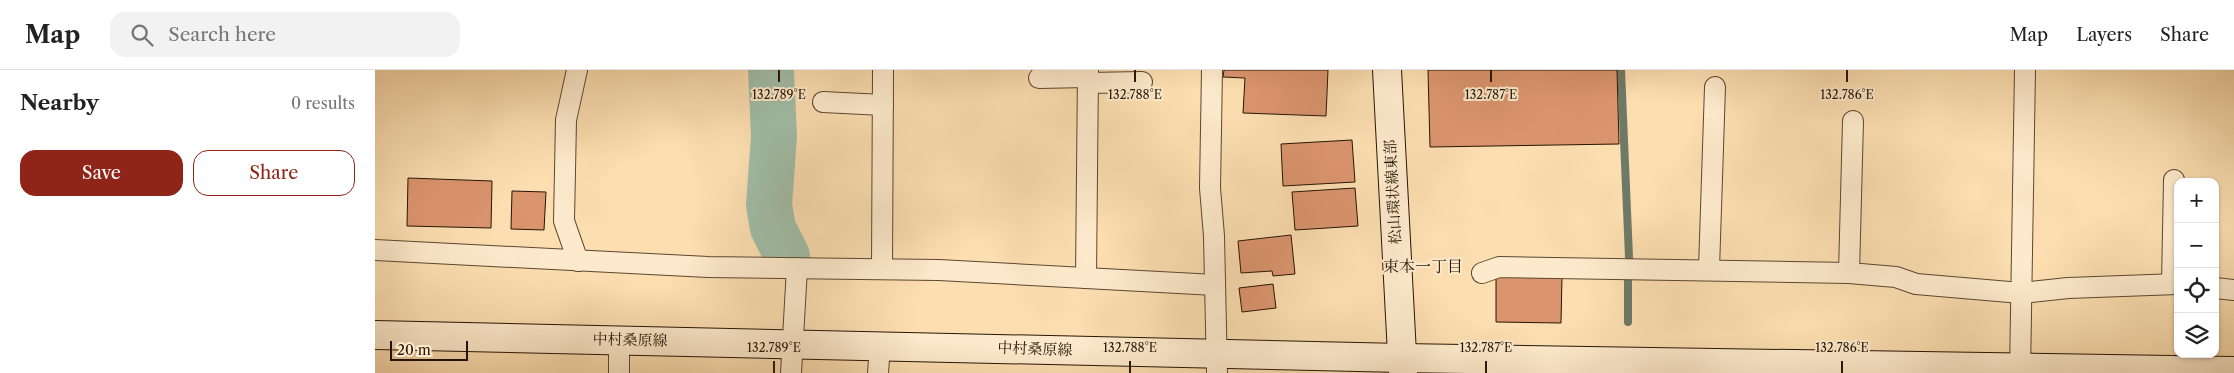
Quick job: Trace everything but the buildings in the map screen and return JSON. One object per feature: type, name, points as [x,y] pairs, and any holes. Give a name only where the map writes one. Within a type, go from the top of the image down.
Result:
[{"type":"street","points":[[577,70],[566,120],[563,221],[578,261]]},
{"type":"street","points":[[882,268],[883,70]]},
{"type":"street","points":[[1212,70],[1210,188],[1214,236],[1217,364]]},
{"type":"street","name":"松山環状線東部","points":[[1387,70],[1403,365]]},
{"type":"street","points":[[2020,370],[2025,70]]},
{"type":"street","points":[[1086,278],[1088,76]]},
{"type":"street","points":[[1039,78],[1088,76],[1142,82]]},
{"type":"street","points":[[1709,269],[1715,87]]},
{"type":"street","points":[[823,102],[883,105]]},
{"type":"street","points":[[1849,272],[1853,121]]},
{"type":"street","points":[[2174,223],[2175,268]]},
{"type":"street","points":[[375,250],[708,267],[882,268],[1215,285]]},
{"type":"street","points":[[1482,272],[1499,267],[1849,272],[1896,277],[1916,284],[2021,293],[2068,288],[2174,284]]},
{"type":"street","points":[[791,373],[797,268]]},
{"type":"street","points":[[2219,288],[2234,290]]},
{"type":"street","name":"中村桑原線","points":[[375,335],[879,345],[1217,364],[2234,370]]},
{"type":"street","points":[[619,340],[619,373]]},
{"type":"street","points":[[878,373],[879,345]]},
{"type":"waterway","points":[[771,70],[774,136],[769,205],[773,228],[787,256]]},
{"type":"waterway","points":[[1621,70],[1629,257]]},
{"type":"waterway","points":[[1628,280],[1628,322]]},
{"type":"district","name":"束本一丁目","points":[[1423,266]]}]
